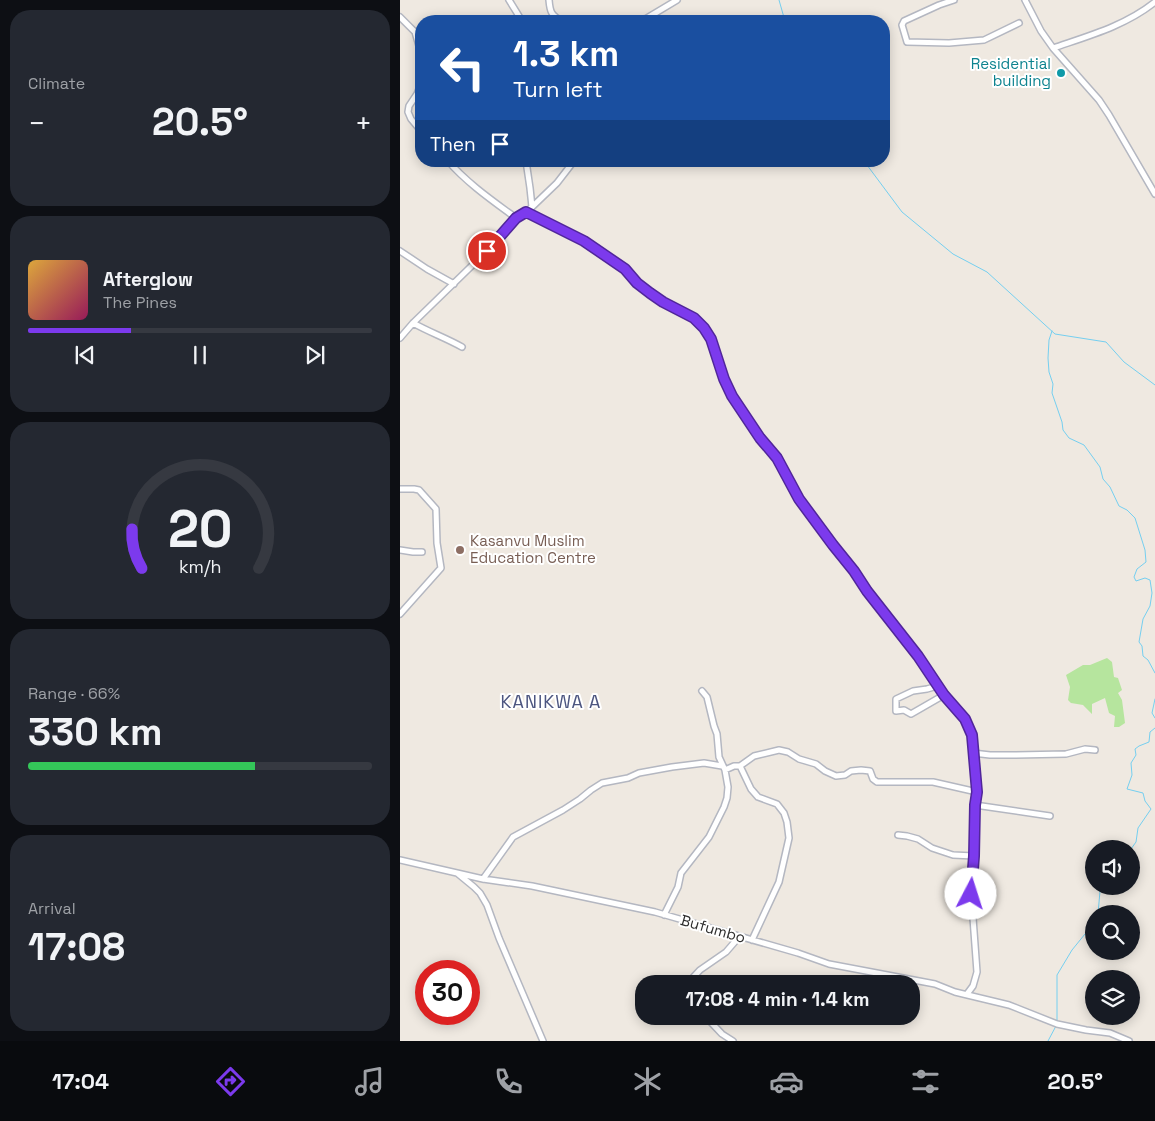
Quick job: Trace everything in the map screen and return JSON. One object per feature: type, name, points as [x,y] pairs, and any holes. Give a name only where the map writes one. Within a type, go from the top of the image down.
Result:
[{"type":"street","points":[[509,0],[518,15]]},
{"type":"street","points":[[549,0],[553,15]]},
{"type":"street","points":[[651,15],[677,0]]},
{"type":"street","points":[[954,0],[904,21],[902,25],[907,42],[949,43],[984,40],[1019,23]]},
{"type":"street","points":[[1025,0],[1041,31],[1053,48],[1093,93],[1109,115],[1155,194]]},
{"type":"street","points":[[1053,48],[1123,22],[1155,2]]},
{"type":"street","points":[[400,17],[415,32]]},
{"type":"street","points":[[415,99],[409,106],[408,112],[415,124]]},
{"type":"street","points":[[454,167],[490,199],[516,218]]},
{"type":"street","points":[[527,167],[532,206]]},
{"type":"street","points":[[400,338],[487,251],[516,218],[526,212],[557,183],[569,167]]},
{"type":"street","points":[[526,212],[584,241],[625,269],[637,283],[650,293],[694,318],[704,328],[711,339],[724,379],[732,396],[760,438],[777,458],[799,499],[918,656],[944,695],[960,712],[968,726],[972,735],[977,792],[970,905],[973,918],[977,972],[974,986],[967,994]]},
{"type":"street","points":[[400,251],[454,284]]},
{"type":"street","points":[[414,323],[462,347]]},
{"type":"street","points":[[400,489],[419,490],[436,509],[437,543],[441,568],[400,614]]},
{"type":"street","points":[[400,550],[422,552]]},
{"type":"street","points":[[940,687],[934,686],[913,691],[896,699],[896,711],[904,710],[911,714],[944,695]]},
{"type":"street","points":[[664,914],[678,887],[681,873],[710,837],[727,798],[728,787],[719,757],[717,734],[707,697],[702,691]]},
{"type":"street","points":[[973,753],[999,755],[1066,754],[1084,749],[1095,750]]},
{"type":"street","points":[[483,879],[513,837],[563,810],[602,783],[672,767],[704,763],[723,768],[740,766],[754,756],[783,750],[799,759],[816,764],[825,772],[836,776],[845,775],[851,771],[865,770],[870,771],[873,779],[878,782],[933,782],[977,792]]},
{"type":"street","points":[[740,766],[758,797],[777,804],[784,813],[789,838],[779,882],[752,940]]},
{"type":"street","points":[[975,805],[1050,816]]},
{"type":"street","points":[[898,835],[918,839],[932,848],[953,855],[974,856]]},
{"type":"street","name":"Bufumbo","points":[[400,860],[483,879],[532,886],[645,909],[798,953],[829,964],[935,984],[955,992],[1009,1005],[1057,1024],[1110,1033],[1129,1041]]},
{"type":"street","points":[[457,872],[474,886],[484,898],[544,1041]]},
{"type":"street","points":[[696,975],[726,952],[739,937]]},
{"type":"street","points":[[714,1025],[722,1034],[733,1041]]},
{"type":"green space","points":[[1107,658],[1112,662],[1114,677],[1118,678],[1122,690],[1118,693],[1122,700],[1125,723],[1119,727],[1114,727],[1115,716],[1109,713],[1105,698],[1092,704],[1092,714],[1083,705],[1071,703],[1068,700],[1070,687],[1066,675],[1083,665],[1090,665]]},
{"type":"waterway","points":[[779,0],[783,15]]},
{"type":"waterway","points":[[868,167],[902,212],[953,254],[987,272],[1055,334],[1106,342],[1124,362],[1155,385]]},
{"type":"waterway","points":[[1052,331],[1049,340],[1049,372],[1053,384],[1052,393],[1063,430],[1069,438],[1084,445],[1100,467],[1103,479],[1110,487],[1119,506],[1127,510],[1135,518],[1145,550],[1146,562],[1137,569],[1134,577],[1136,581],[1145,578],[1150,580],[1152,593],[1150,606],[1143,619],[1139,642],[1142,646],[1143,656],[1148,660],[1155,673]]},
{"type":"waterway","points":[[1155,699],[1152,713],[1155,718]]},
{"type":"waterway","points":[[1136,840],[1138,828],[1151,809],[1145,801],[1143,793],[1127,789],[1132,775],[1131,763],[1136,755],[1135,749],[1149,742],[1150,732],[1155,728]]},
{"type":"waterway","points":[[1099,905],[1100,895]]},
{"type":"waterway","points":[[1057,1023],[1057,975],[1072,950],[1085,934]]},
{"type":"waterway","points":[[1048,1041],[1056,1026]]},
{"type":"place","name":"Residential building","points":[[1061,73]]},
{"type":"place","name":"Kasanvu Muslim Education Centre","points":[[460,550]]},
{"type":"district","name":"KANIKWA A","points":[[551,702]]},
{"type":"route","points":[[487,251],[516,218],[526,212],[584,241],[629,272],[637,283],[650,293],[694,318],[707,331],[732,396],[765,445],[777,458],[799,499],[918,656],[950,703],[965,719],[972,735],[977,792],[971,894]]}]
